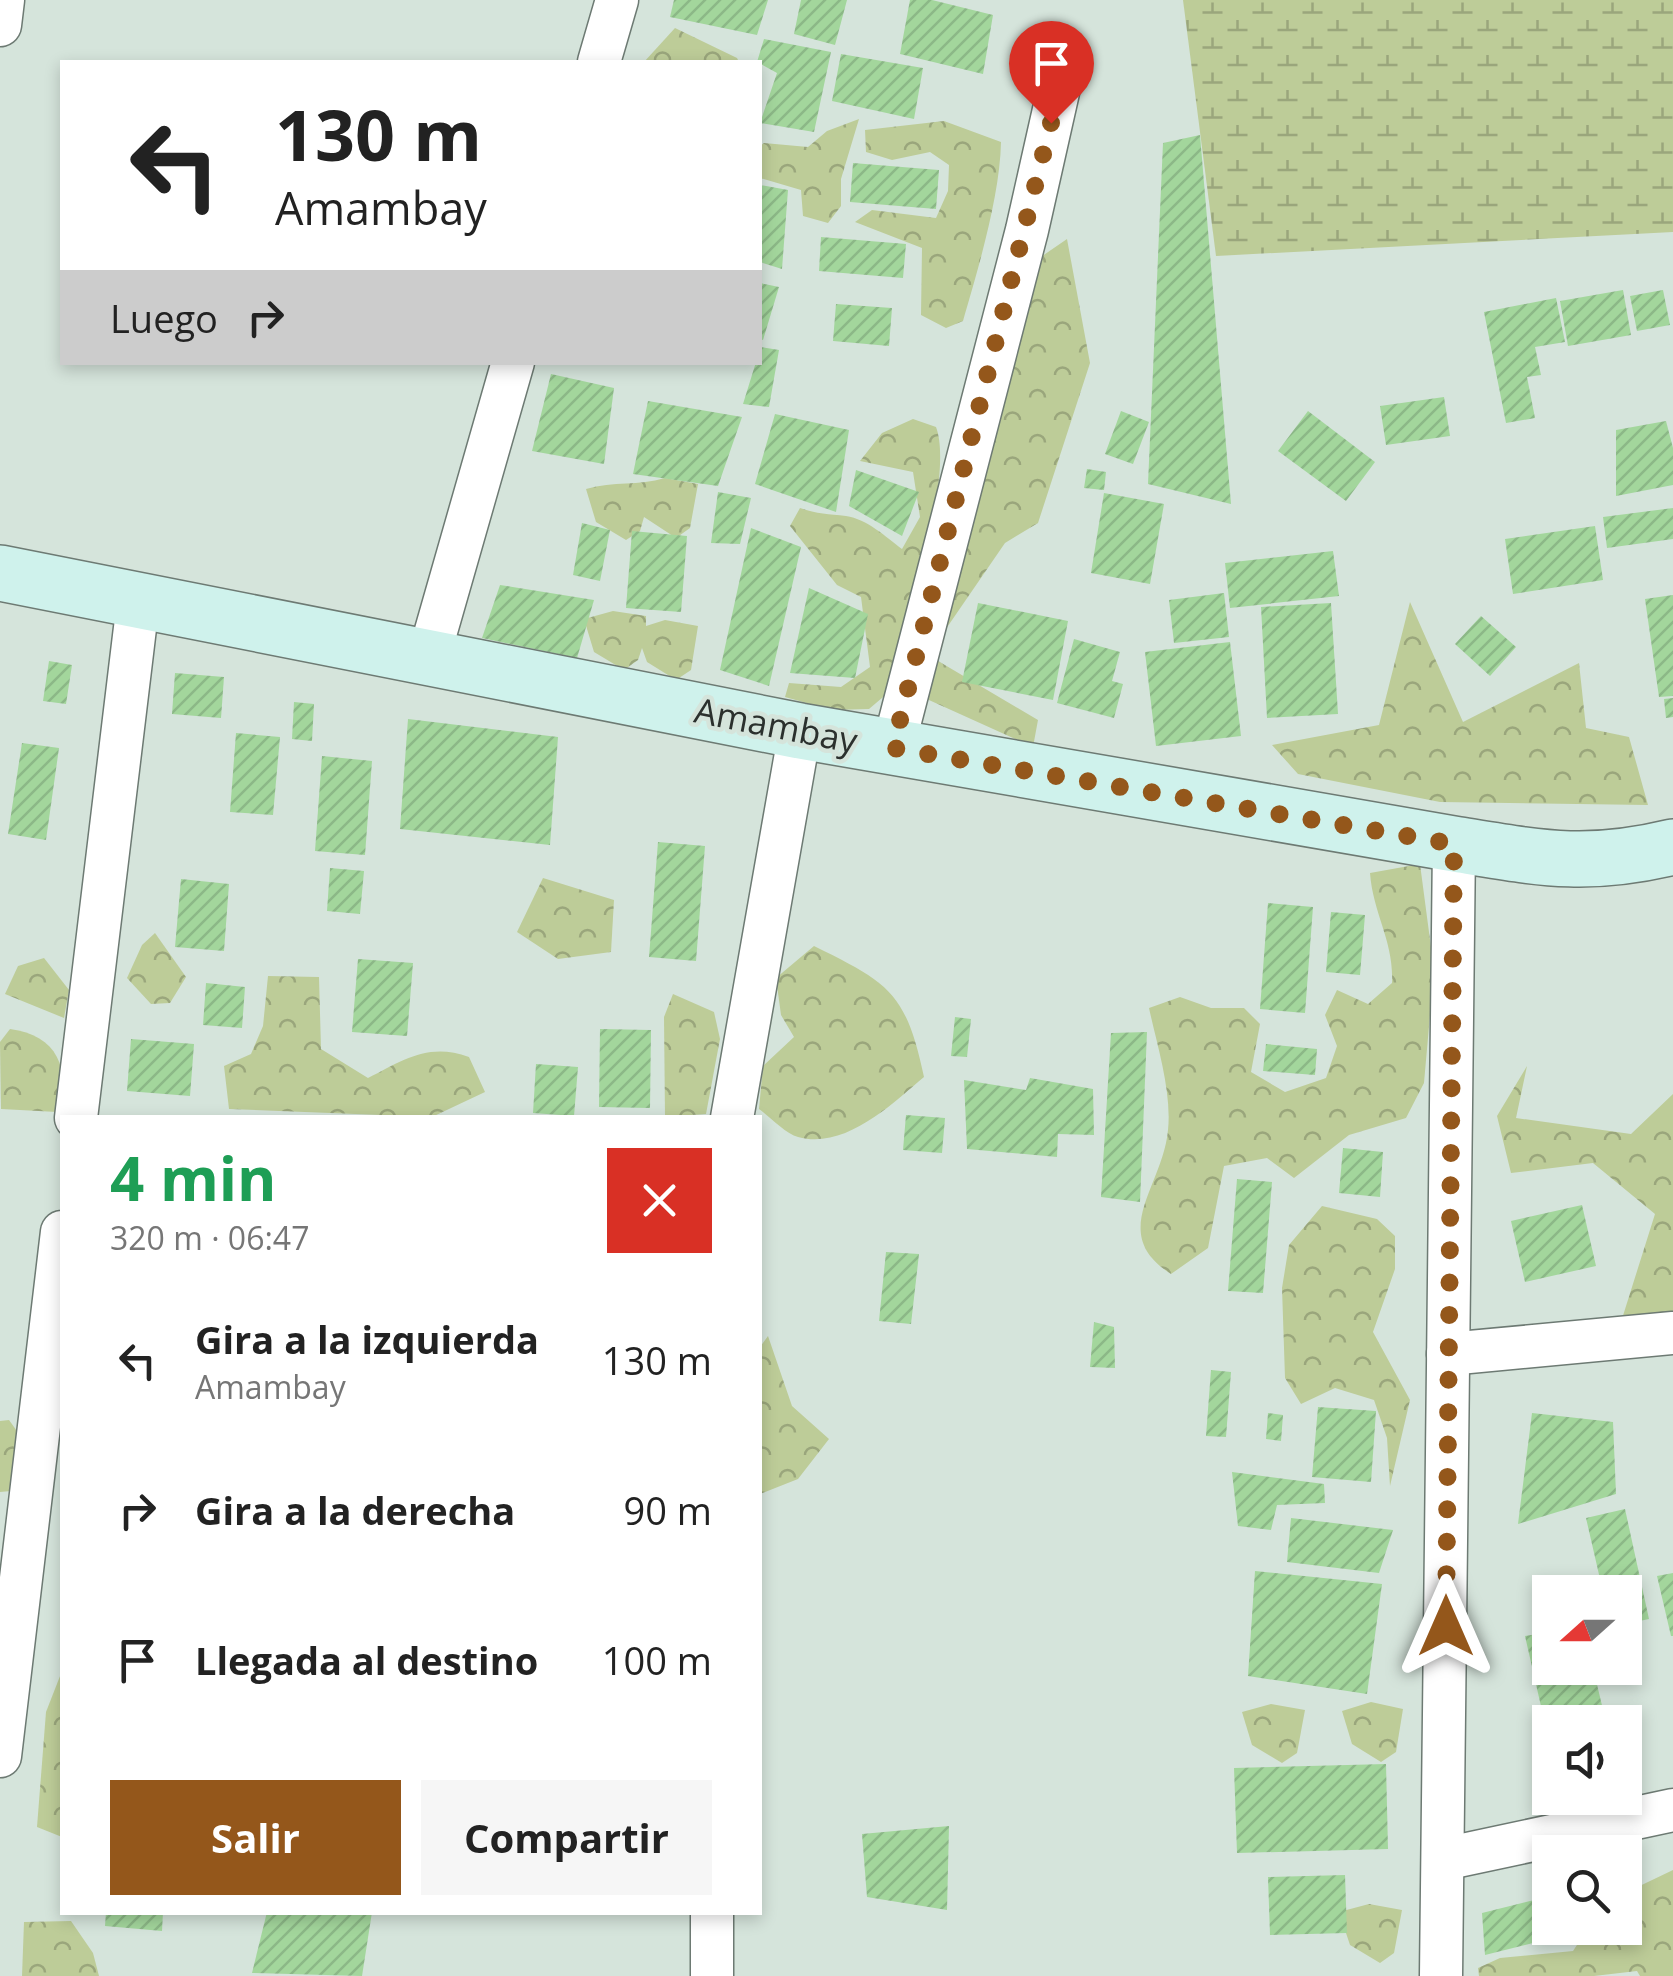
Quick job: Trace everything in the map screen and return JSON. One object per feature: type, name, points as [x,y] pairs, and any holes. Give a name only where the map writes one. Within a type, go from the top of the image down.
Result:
[{"type":"street","points":[[0,26],[3,0]]},
{"type":"street","points":[[600,60],[617,0]]},
{"type":"street","points":[[893,748],[1027,230],[1066,52]]},
{"type":"street","points":[[428,659],[512,365]]},
{"type":"street","name":"Amambay","points":[[0,573],[800,731],[1454,844],[1576,860],[1616,860],[1673,846]]},
{"type":"street","points":[[76,1115],[138,602]]},
{"type":"street","points":[[733,1115],[800,731]]},
{"type":"street","points":[[1441,1976],[1454,844]]},
{"type":"street","points":[[0,1756],[60,1249]]},
{"type":"street","points":[[1448,1354],[1673,1333]]},
{"type":"street","points":[[1444,1859],[1673,1810]]},
{"type":"street","points":[[712,1915],[712,1976]]},
{"type":"green space","points":[[1183,0],[1673,0],[1673,232],[1216,256]]},
{"type":"green space","points":[[675,28],[738,60],[646,60]]},
{"type":"green space","points":[[859,119],[841,179],[841,206],[828,223],[803,216],[801,190],[762,179],[764,143],[808,147],[827,131]]},
{"type":"green space","points":[[944,121],[1001,142],[992,209],[963,321],[946,328],[921,315],[922,248],[855,222],[872,210],[936,218],[948,191],[949,165],[930,152],[892,160],[866,152],[865,130]]},
{"type":"green space","points":[[1067,239],[1090,363],[1038,523],[1005,543],[928,655],[1038,720],[1033,747],[909,691],[1019,272]]},
{"type":"green space","points":[[913,419],[936,427],[939,481],[925,556],[889,692],[869,709],[832,710],[785,697],[789,683],[841,687],[870,667],[861,597],[837,585],[790,526],[800,508],[846,516],[869,525],[902,549],[920,517],[913,472],[860,461],[882,433]]},
{"type":"green space","points":[[665,478],[698,484],[690,528],[676,538],[644,517],[640,531],[626,540],[596,522],[586,489]]},
{"type":"green space","points":[[1410,602],[1463,722],[1579,663],[1586,728],[1629,737],[1648,805],[1440,802],[1298,774],[1272,745],[1379,725]]},
{"type":"green space","points":[[613,611],[646,616],[646,626],[665,620],[698,626],[691,670],[676,680],[647,662],[642,648],[638,660],[624,670],[594,652],[584,619]]},
{"type":"green space","points":[[1420,864],[1434,970],[1424,1083],[1406,1118],[1349,1135],[1294,1178],[1267,1158],[1224,1166],[1208,1248],[1171,1274],[1152,1258],[1143,1242],[1141,1225],[1164,1151],[1169,1115],[1149,1008],[1180,997],[1211,1008],[1244,1008],[1260,1024],[1251,1072],[1285,1092],[1326,1078],[1337,1046],[1325,1015],[1337,990],[1368,1004],[1392,983],[1390,954],[1370,873]]},
{"type":"green space","points":[[543,878],[614,900],[611,952],[558,959],[517,932]]},
{"type":"green space","points":[[155,933],[186,977],[170,1003],[151,1004],[127,978],[142,945]]},
{"type":"green space","points":[[814,946],[860,970],[890,994],[910,1026],[924,1077],[867,1122],[833,1137],[816,1139],[793,1135],[759,1109],[763,1066],[794,1037],[781,1015],[776,978]]},
{"type":"green space","points":[[44,958],[69,990],[64,1018],[5,994],[18,966]]},
{"type":"green space","points":[[268,976],[319,977],[321,1049],[368,1078],[417,1055],[455,1053],[469,1057],[485,1092],[436,1115],[229,1109],[224,1066],[251,1054],[263,1026]]},
{"type":"green space","points":[[673,994],[714,1012],[720,1039],[706,1114],[665,1115],[664,1017]]},
{"type":"green space","points":[[10,1029],[39,1038],[57,1057],[63,1082],[57,1112],[1,1109],[0,1042]]},
{"type":"green space","points":[[1527,1066],[1516,1118],[1631,1134],[1673,1094],[1673,1339],[1615,1341],[1655,1214],[1593,1163],[1511,1173],[1497,1116]]},
{"type":"green space","points":[[1322,1206],[1377,1219],[1395,1236],[1395,1269],[1373,1332],[1410,1400],[1390,1486],[1387,1438],[1374,1400],[1335,1388],[1301,1404],[1285,1378],[1282,1288],[1289,1245]]},
{"type":"green space","points":[[768,1336],[792,1406],[829,1439],[798,1479],[762,1493],[762,1344]]},
{"type":"green space","points":[[9,1420],[22,1438],[11,1491],[0,1492],[0,1421]]},
{"type":"green space","points":[[60,1676],[60,1836],[37,1827],[46,1712]]},
{"type":"green space","points":[[1371,1702],[1403,1709],[1396,1752],[1381,1762],[1352,1744],[1342,1711]]},
{"type":"green space","points":[[1271,1704],[1305,1710],[1297,1753],[1282,1763],[1252,1745],[1242,1712]]},
{"type":"green space","points":[[1673,1870],[1673,1976],[1640,1976],[1637,1971],[1594,1976],[1479,1976],[1478,1968],[1500,1958],[1573,1951],[1577,1945],[1642,1945],[1642,1885]]},
{"type":"green space","points":[[1369,1904],[1402,1910],[1394,1953],[1380,1963],[1350,1945],[1339,1912]]},
{"type":"green space","points":[[71,1921],[93,1953],[99,1976],[22,1976],[24,1922]]},
{"type":"building","points":[[674,0],[768,0],[757,35],[670,17]]},
{"type":"building","points":[[801,0],[847,0],[835,45],[794,34]]},
{"type":"building","points":[[910,0],[932,0],[993,15],[983,74],[900,54]]},
{"type":"building","points":[[764,39],[831,52],[814,132],[762,123],[777,73],[758,60]]},
{"type":"building","points":[[841,54],[923,68],[914,119],[832,101]]},
{"type":"building","points":[[1200,135],[1231,504],[1148,484],[1163,143]]},
{"type":"building","points":[[853,163],[939,170],[936,209],[850,202]]},
{"type":"building","points":[[762,185],[788,190],[782,269],[762,263]]},
{"type":"building","points":[[821,237],[906,244],[903,278],[819,271]]},
{"type":"building","points":[[762,283],[779,287],[762,340]]},
{"type":"building","points":[[1623,290],[1631,335],[1568,346],[1560,301]]},
{"type":"building","points":[[1663,290],[1670,325],[1637,331],[1630,296]]},
{"type":"building","points":[[1556,298],[1565,342],[1535,347],[1541,375],[1527,377],[1535,418],[1506,423],[1484,312]]},
{"type":"building","points":[[836,304],[892,308],[889,346],[833,341]]},
{"type":"building","points":[[762,347],[779,350],[769,407],[743,404],[755,365],[762,365]]},
{"type":"building","points":[[551,374],[614,388],[604,464],[532,451]]},
{"type":"building","points":[[1444,397],[1450,436],[1386,445],[1380,406]]},
{"type":"building","points":[[648,401],[742,417],[718,486],[633,474]]},
{"type":"building","points":[[1121,411],[1149,422],[1133,464],[1105,454]]},
{"type":"building","points":[[1308,411],[1375,462],[1346,501],[1278,451]]},
{"type":"building","points":[[775,414],[849,430],[836,512],[755,484]]},
{"type":"building","points":[[1666,421],[1673,448],[1673,485],[1616,496],[1616,430]]},
{"type":"building","points":[[1087,469],[1106,472],[1104,490],[1084,488]]},
{"type":"building","points":[[856,470],[919,492],[902,536],[849,506]]},
{"type":"building","points":[[718,492],[751,498],[740,544],[711,543]]},
{"type":"building","points":[[1104,493],[1164,504],[1150,584],[1091,573]]},
{"type":"building","points":[[1673,508],[1673,539],[1607,548],[1603,517]]},
{"type":"building","points":[[582,523],[610,530],[600,581],[573,575]]},
{"type":"building","points":[[1595,526],[1603,580],[1513,594],[1505,539]]},
{"type":"building","points":[[751,528],[801,547],[769,686],[720,670]]},
{"type":"building","points":[[632,531],[687,536],[681,612],[626,608]]},
{"type":"building","points":[[1333,551],[1339,596],[1230,608],[1225,563]]},
{"type":"building","points":[[500,585],[594,600],[577,658],[482,638]]},
{"type":"building","points":[[809,588],[868,614],[855,678],[790,673]]},
{"type":"building","points":[[1224,593],[1229,637],[1174,643],[1169,600]]},
{"type":"building","points":[[1673,595],[1673,696],[1659,697],[1645,599]]},
{"type":"building","points":[[978,603],[1068,621],[1053,700],[962,682]]},
{"type":"building","points":[[1331,603],[1338,714],[1267,718],[1261,607]]},
{"type":"building","points":[[1481,616],[1516,647],[1490,676],[1455,644]]},
{"type":"building","points":[[1074,639],[1120,652],[1112,681],[1123,684],[1114,718],[1057,703]]},
{"type":"building","points":[[1230,642],[1241,736],[1156,746],[1145,652]]},
{"type":"building","points":[[49,661],[72,665],[66,704],[43,701]]},
{"type":"building","points":[[175,673],[224,677],[221,718],[172,714]]},
{"type":"building","points":[[1673,698],[1673,717],[1666,718],[1664,699]]},
{"type":"building","points":[[294,702],[314,704],[312,741],[292,739]]},
{"type":"building","points":[[408,719],[558,737],[550,845],[400,829]]},
{"type":"building","points":[[236,733],[280,737],[273,815],[230,812]]},
{"type":"building","points":[[22,743],[59,748],[46,840],[8,834]]},
{"type":"building","points":[[322,756],[372,761],[365,855],[315,851]]},
{"type":"building","points":[[658,842],[705,846],[696,961],[649,957]]},
{"type":"building","points":[[330,868],[364,871],[360,914],[327,911]]},
{"type":"building","points":[[181,879],[229,884],[224,951],[175,947]]},
{"type":"building","points":[[1268,903],[1313,907],[1305,1013],[1260,1009]]},
{"type":"building","points":[[1331,912],[1365,915],[1360,975],[1326,972]]},
{"type":"building","points":[[358,959],[413,963],[407,1036],[352,1032]]},
{"type":"building","points":[[206,983],[245,987],[242,1028],[203,1025]]},
{"type":"building","points":[[955,1017],[971,1019],[967,1057],[951,1056]]},
{"type":"building","points":[[600,1029],[651,1030],[650,1108],[599,1107]]},
{"type":"building","points":[[1147,1032],[1140,1202],[1101,1197],[1111,1033]]},
{"type":"building","points":[[131,1039],[194,1044],[190,1096],[127,1091]]},
{"type":"building","points":[[1266,1044],[1317,1049],[1315,1075],[1263,1071]]},
{"type":"building","points":[[536,1064],[578,1067],[574,1115],[533,1113]]},
{"type":"building","points":[[1030,1078],[1093,1089],[1094,1135],[1058,1134],[1057,1157],[967,1149],[964,1080],[1026,1090]]},
{"type":"building","points":[[906,1115],[945,1118],[942,1153],[903,1150]]},
{"type":"building","points":[[1343,1148],[1383,1152],[1380,1197],[1339,1193]]},
{"type":"building","points":[[1237,1179],[1272,1182],[1263,1293],[1228,1291]]},
{"type":"building","points":[[1582,1205],[1596,1266],[1525,1282],[1511,1221]]},
{"type":"building","points":[[886,1252],[919,1254],[911,1324],[879,1321]]},
{"type":"building","points":[[1094,1322],[1114,1327],[1115,1368],[1090,1367]]},
{"type":"building","points":[[1211,1370],[1231,1372],[1226,1437],[1206,1436]]},
{"type":"building","points":[[1318,1407],[1376,1411],[1371,1482],[1312,1477]]},
{"type":"building","points":[[1268,1413],[1283,1415],[1281,1441],[1266,1439]]},
{"type":"building","points":[[1532,1413],[1613,1422],[1616,1494],[1518,1524]]},
{"type":"building","points":[[1232,1472],[1324,1484],[1325,1503],[1277,1505],[1271,1530],[1238,1526]]},
{"type":"building","points":[[1625,1509],[1639,1575],[1599,1575],[1586,1518]]},
{"type":"building","points":[[1291,1518],[1393,1530],[1379,1573],[1287,1562]]},
{"type":"building","points":[[1255,1571],[1382,1584],[1367,1694],[1248,1676]]},
{"type":"building","points":[[1673,1573],[1673,1636],[1671,1636],[1657,1576]]},
{"type":"building","points":[[1642,1587],[1649,1619],[1642,1620]]},
{"type":"building","points":[[1532,1635],[1532,1667],[1525,1636]]},
{"type":"building","points":[[1536,1685],[1597,1685],[1602,1705],[1541,1705]]},
{"type":"building","points":[[1386,1764],[1388,1849],[1237,1853],[1234,1768]]},
{"type":"building","points":[[949,1826],[947,1910],[867,1897],[862,1834]]},
{"type":"building","points":[[1345,1875],[1347,1933],[1270,1935],[1268,1877]]},
{"type":"building","points":[[1532,1900],[1532,1943],[1485,1955],[1482,1913]]},
{"type":"building","points":[[106,1915],[163,1915],[162,1931],[105,1926]]},
{"type":"building","points":[[266,1915],[372,1915],[362,1976],[252,1973]]},
{"type":"route","points":[[1051,123],[893,748],[1454,844],[1446,1626]]}]
